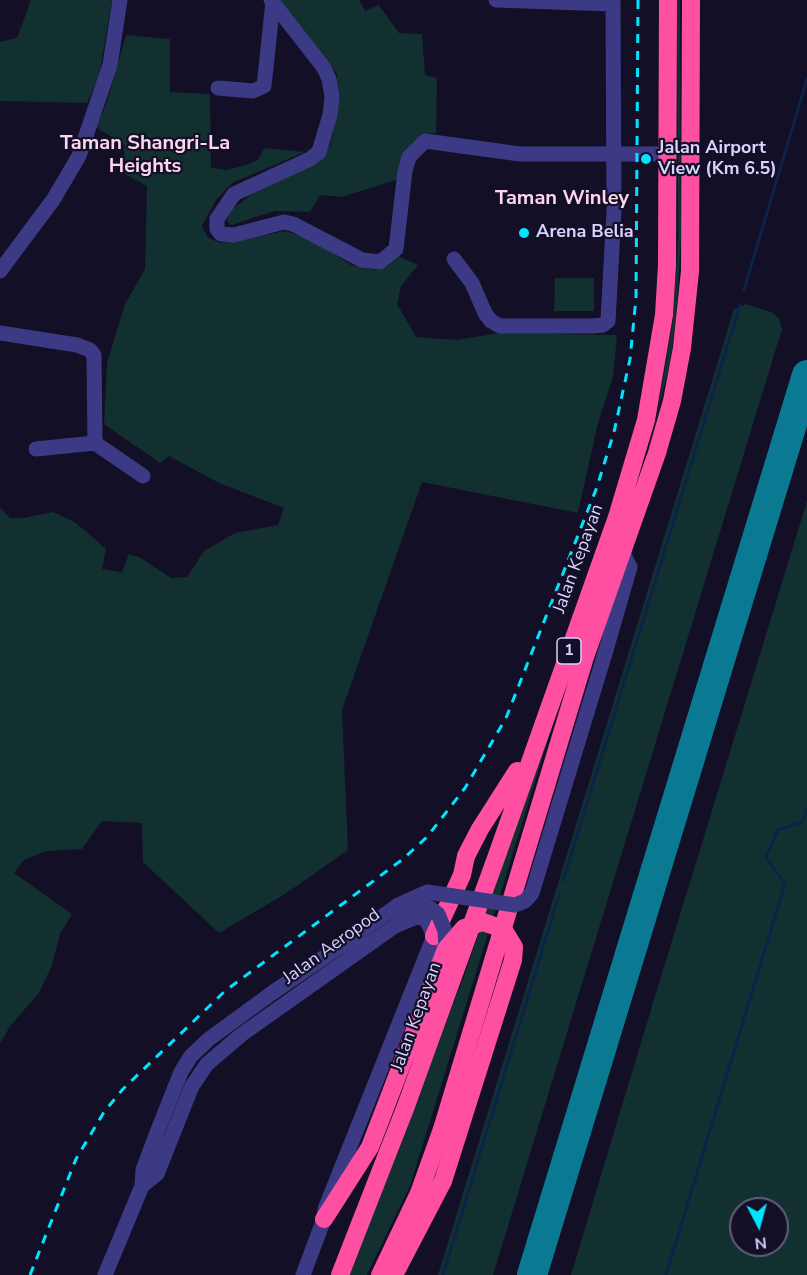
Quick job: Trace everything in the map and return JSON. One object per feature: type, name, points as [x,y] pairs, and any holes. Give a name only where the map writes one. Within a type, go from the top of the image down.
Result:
[{"type":"highway","name":"Jalan Kepayan","points":[[340,1275],[410,1095],[617,517],[649,410],[664,315],[667,265],[668,0]]},
{"type":"highway","name":"Jalan Kepayan","points":[[380,1275],[419,1193],[442,1129],[585,657],[623,553],[666,421],[682,348],[691,234],[691,0]]},
{"type":"highway","points":[[324,1219],[370,1147],[440,942],[466,856],[542,724]]},
{"type":"highway","points":[[462,875],[476,874],[483,869],[507,807],[520,786]]},
{"type":"highway","points":[[394,1275],[443,1181],[513,960],[514,946],[503,929],[483,922],[464,928],[440,942]]},
{"type":"street","points":[[0,271],[53,200],[78,156],[110,65],[120,0]]},
{"type":"street","points":[[454,259],[472,283],[485,313],[491,321],[500,326],[603,325],[608,321],[614,219],[613,2],[496,0]]},
{"type":"street","points":[[272,1],[324,68],[329,79],[332,97],[330,115],[319,152],[310,159],[234,194],[218,219],[217,229],[221,234],[234,235],[284,222],[293,224],[362,260],[380,262],[396,249],[405,171],[409,157],[425,141],[520,154],[666,154]]},
{"type":"street","points":[[219,88],[253,91],[264,86],[272,1]]},
{"type":"street","points":[[0,333],[90,350],[95,361],[95,443]]},
{"type":"street","points":[[36,449],[95,443],[143,476]]},
{"type":"street","points":[[142,1186],[143,1170],[181,1072],[191,1056],[209,1039],[398,905],[427,892],[515,905],[525,901],[532,893],[630,567],[623,553]]},
{"type":"street","points":[[361,932],[416,906],[423,906],[430,908],[442,920],[440,942]]},
{"type":"street","name":"Jalan Aeropod","points":[[105,1275],[142,1186],[157,1174],[198,1075],[222,1050],[395,926],[416,917],[426,920],[440,942]]},
{"type":"street","points":[[303,1275],[324,1219]]},
{"type":"green space","points":[[31,0],[112,0],[99,77],[87,103],[0,101],[0,42],[17,38]]},
{"type":"green space","points":[[279,0],[359,0],[365,11],[379,5],[399,33],[422,34],[425,75],[437,78],[436,133],[424,134],[413,142],[404,154],[399,179],[342,197],[320,195],[310,212],[274,211],[232,225],[228,223],[227,218],[232,209],[256,191],[322,157],[330,145],[337,116],[337,74]]},
{"type":"green space","points":[[677,0],[680,0],[681,239],[676,320],[670,363],[656,420],[673,320],[678,239]]},
{"type":"green space","points":[[126,35],[170,39],[170,92],[210,94],[211,168],[227,170],[246,165],[258,160],[264,148],[305,152],[232,183],[216,200],[202,226],[208,238],[221,243],[286,231],[314,241],[351,265],[375,270],[388,266],[398,256],[418,265],[401,286],[397,304],[416,337],[457,340],[499,333],[617,335],[613,377],[598,423],[578,513],[422,482],[342,710],[348,850],[285,894],[219,933],[143,862],[142,823],[102,821],[82,849],[46,851],[24,860],[14,873],[72,914],[60,934],[52,965],[39,993],[10,1026],[0,1044],[0,507],[10,518],[53,512],[76,523],[106,549],[102,569],[122,572],[129,554],[141,558],[171,578],[187,577],[204,551],[235,533],[278,525],[284,508],[219,483],[169,456],[160,463],[104,424],[107,363],[125,304],[145,269],[147,186],[125,174],[124,145],[96,127],[107,102]]},
{"type":"green space","points":[[555,278],[594,278],[594,311],[554,311]]},
{"type":"green space","points":[[746,304],[773,313],[779,319],[782,329],[493,1275],[438,1275],[734,309]]},
{"type":"green space","points":[[807,501],[807,1275],[571,1275],[659,983]]},
{"type":"green space","points":[[564,688],[410,1186],[367,1275],[347,1275],[464,976]]},
{"type":"waterway","points":[[744,290],[807,79]]},
{"type":"waterway","points":[[563,881],[740,305]]},
{"type":"waterway","points":[[666,1275],[785,884],[766,857],[778,830],[803,822],[807,810]]},
{"type":"waterway","points":[[443,1275],[559,895]]},
{"type":"taxiway","points":[[532,1275],[807,375]]},
{"type":"railway","points":[[30,1275],[76,1159],[104,1112],[123,1089],[225,991],[403,859],[427,837],[465,788],[506,718],[597,487],[614,432],[630,359],[636,298],[638,0]]},
{"type":"place","name":"Jalan Airport View (Km 6.5)","points":[[646,159]]},
{"type":"place","name":"Arena Belia","points":[[524,233]]},
{"type":"district","name":"Taman Shangri-La Heights","points":[[145,156]]},
{"type":"district","name":"Taman Winley","points":[[562,199]]}]
